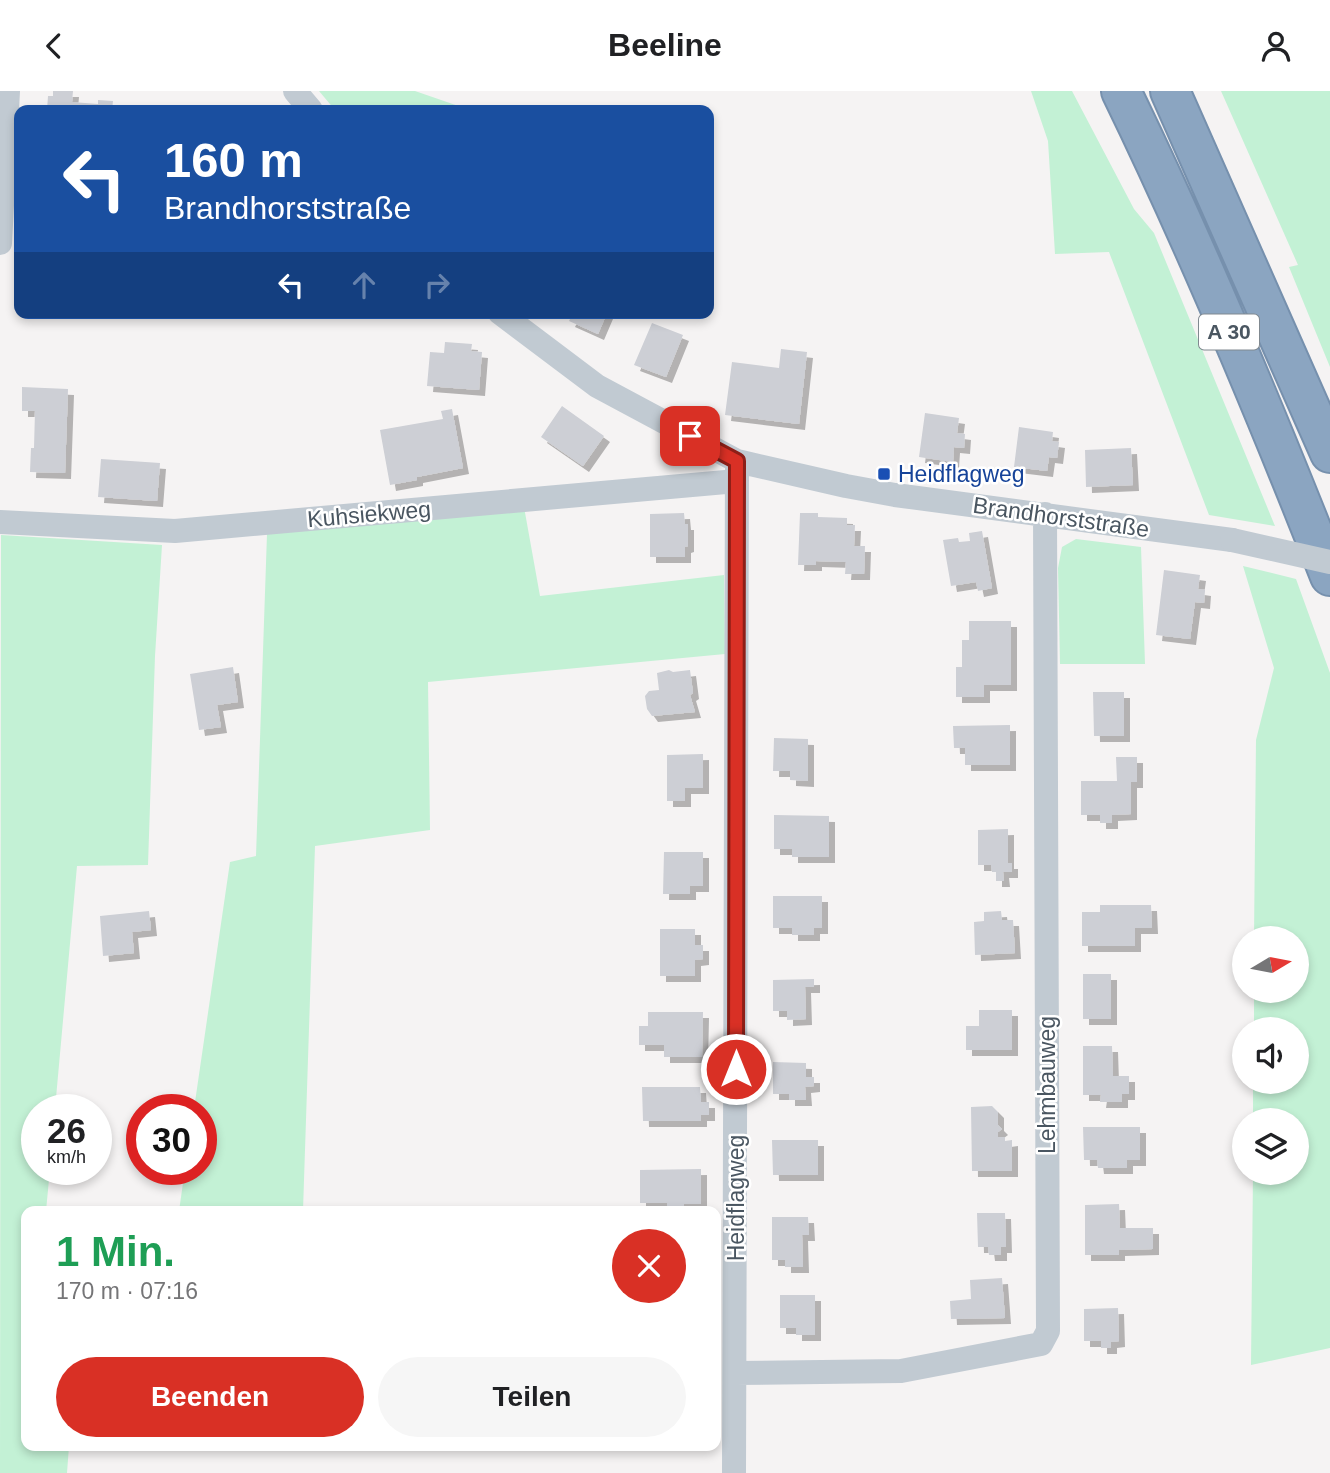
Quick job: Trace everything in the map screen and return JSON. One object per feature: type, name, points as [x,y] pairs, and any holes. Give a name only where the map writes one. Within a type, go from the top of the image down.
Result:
[{"type":"highway","name":"A 30","points":[[1121,91],[1147,144],[1275,436],[1330,576]]},
{"type":"highway","name":"A 30","points":[[1170,91],[1330,453]]},
{"type":"street","points":[[0,243],[8,91]]},
{"type":"street","points":[[295,91],[308,105]]},
{"type":"street","name":"Brandhorststraße","points":[[508,319],[597,386],[737,471],[1232,540],[1330,562]]},
{"type":"street","name":"Kuhsiekweg","points":[[0,522],[174,531],[737,471]]},
{"type":"street","name":"Heidflagweg","points":[[734,1473],[737,471]]},
{"type":"street","name":"Lehmbauweg","points":[[735,1373],[901,1371],[1041,1344],[1048,1331],[1045,514]]},
{"type":"green space","points":[[319,91],[415,91],[456,105],[331,105]]},
{"type":"green space","points":[[1031,91],[1072,91],[1134,209],[1154,233],[1275,526],[1209,515],[1109,252],[1055,254],[1048,141]]},
{"type":"green space","points":[[1221,91],[1330,91],[1330,367],[1289,267],[1298,265]]},
{"type":"green space","points":[[524,507],[540,596],[724,575],[725,654],[428,682],[430,830],[315,846],[303,1206],[180,1206],[183,1185],[217,1185],[217,1094],[196,1094],[230,862],[256,856],[267,534]]},
{"type":"green space","points":[[1,535],[162,545],[155,656],[148,865],[77,866],[56,1094],[21,1094],[21,1185],[48,1185],[46,1206],[21,1206],[21,1451],[69,1451],[67,1473],[0,1473]]},
{"type":"green space","points":[[1076,539],[1141,547],[1145,664],[1060,664],[1058,568],[1062,547]]},
{"type":"green space","points":[[1243,566],[1296,579],[1330,673],[1330,1348],[1251,1365],[1253,1185],[1309,1185],[1309,1108],[1253,1108],[1253,1094],[1309,1094],[1309,1017],[1254,1017],[1254,1003],[1309,1003],[1309,926],[1254,926],[1256,740],[1274,668]]},
{"type":"building","points":[[53,91],[73,91],[72,102],[98,104],[98,100],[113,101],[113,105],[47,105],[48,96],[53,96]]},
{"type":"building","points":[[570,319],[604,319],[598,334],[569,321]]},
{"type":"building","points":[[652,323],[683,335],[666,377],[634,365]]},
{"type":"building","points":[[445,342],[472,344],[471,351],[482,352],[479,390],[427,386],[430,352],[444,353]]},
{"type":"building","points":[[781,349],[807,352],[799,424],[725,415],[732,362],[779,368]]},
{"type":"building","points":[[22,387],[68,389],[65,473],[30,472],[35,411],[22,411]]},
{"type":"building","points":[[562,406],[604,436],[583,466],[541,437]]},
{"type":"building","points":[[452,409],[463,468],[390,485],[380,430],[443,419],[441,411]]},
{"type":"building","points":[[925,413],[959,418],[957,433],[965,434],[964,448],[954,447],[953,462],[919,457]]},
{"type":"building","points":[[1019,427],[1053,432],[1052,441],[1059,442],[1057,458],[1049,457],[1047,471],[1014,467]]},
{"type":"building","points":[[1131,448],[1133,485],[1086,487],[1085,450]]},
{"type":"building","points":[[101,459],[160,463],[157,501],[98,497]]},
{"type":"building","points":[[684,513],[685,524],[688,524],[685,557],[650,557],[650,514]]},
{"type":"building","points":[[800,513],[847,518],[847,525],[855,525],[854,546],[865,546],[864,574],[845,574],[846,562],[816,561],[816,565],[798,565]]},
{"type":"building","points":[[982,531],[992,588],[978,591],[976,582],[951,586],[943,540],[958,538],[959,542],[970,541],[969,533]]},
{"type":"building","points":[[1164,570],[1200,575],[1198,589],[1205,590],[1204,603],[1195,602],[1190,639],[1156,635]]},
{"type":"building","points":[[969,621],[1011,621],[1011,685],[984,685],[984,697],[956,697],[956,667],[962,667],[962,640],[969,640]]},
{"type":"building","points":[[233,667],[238,702],[217,705],[221,727],[199,730],[190,674]]},
{"type":"building","points":[[690,670],[693,693],[690,695],[695,712],[652,716],[647,709],[645,696],[649,691],[659,690],[657,673]]},
{"type":"building","points":[[1093,692],[1124,692],[1124,736],[1094,736]]},
{"type":"building","points":[[1010,725],[1010,765],[965,765],[965,748],[954,748],[953,726]]},
{"type":"building","points":[[774,738],[808,739],[808,781],[790,780],[790,771],[773,771]]},
{"type":"building","points":[[703,754],[703,788],[685,788],[685,801],[667,801],[667,755]]},
{"type":"building","points":[[1116,757],[1137,757],[1137,782],[1131,782],[1131,814],[1112,815],[1112,823],[1100,823],[1100,815],[1081,815],[1081,781],[1117,781]]},
{"type":"building","points":[[774,815],[829,816],[829,857],[792,857],[792,849],[774,849]]},
{"type":"building","points":[[1008,829],[1008,863],[1012,863],[1012,872],[1003,872],[1004,881],[996,881],[996,872],[992,872],[991,865],[978,865],[978,830]]},
{"type":"building","points":[[664,852],[703,852],[703,886],[690,886],[690,894],[663,894]]},
{"type":"building","points":[[773,896],[822,896],[822,928],[814,928],[814,935],[792,935],[792,928],[773,928]]},
{"type":"building","points":[[1100,905],[1151,905],[1152,928],[1135,928],[1135,946],[1082,946],[1082,912],[1100,912]]},
{"type":"building","points":[[149,911],[151,930],[132,932],[134,953],[103,956],[100,916]]},
{"type":"building","points":[[1001,911],[1002,920],[1013,920],[1015,953],[975,955],[974,922],[984,921],[984,912]]},
{"type":"building","points":[[660,929],[695,929],[695,945],[703,945],[703,959],[695,960],[695,976],[660,976]]},
{"type":"building","points":[[1083,974],[1111,974],[1111,1019],[1083,1019]]},
{"type":"building","points":[[814,979],[814,987],[805,987],[806,1019],[787,1020],[787,1011],[773,1011],[773,980]]},
{"type":"building","points":[[979,1010],[1012,1010],[1012,1050],[966,1050],[966,1026],[979,1026]]},
{"type":"building","points":[[648,1012],[703,1012],[702,1057],[664,1057],[664,1045],[639,1045],[639,1026],[648,1026]]},
{"type":"building","points":[[1083,1046],[1112,1046],[1113,1076],[1129,1076],[1129,1094],[1122,1094],[1122,1102],[1100,1102],[1101,1095],[1083,1095]]},
{"type":"building","points":[[773,1062],[806,1063],[806,1077],[814,1077],[814,1086],[805,1087],[806,1100],[789,1100],[789,1094],[773,1094]]},
{"type":"building","points":[[642,1087],[700,1087],[701,1102],[709,1102],[709,1115],[701,1115],[701,1121],[643,1121]]},
{"type":"building","points":[[992,1106],[998,1112],[998,1125],[1002,1129],[998,1132],[998,1137],[1005,1137],[1005,1141],[1012,1140],[1012,1171],[972,1171],[971,1107]]},
{"type":"building","points":[[1083,1127],[1140,1127],[1140,1160],[1127,1160],[1127,1168],[1098,1168],[1097,1160],[1084,1160]]},
{"type":"building","points":[[772,1140],[818,1140],[818,1175],[773,1175]]},
{"type":"building","points":[[701,1169],[701,1204],[667,1206],[667,1203],[640,1203],[640,1170]]},
{"type":"building","points":[[1119,1204],[1120,1228],[1153,1228],[1153,1249],[1119,1250],[1119,1255],[1085,1255],[1085,1205]]},
{"type":"building","points":[[977,1213],[1005,1213],[1006,1247],[1001,1247],[1001,1255],[989,1255],[988,1247],[978,1247]]},
{"type":"building","points":[[772,1217],[808,1217],[809,1235],[802,1235],[803,1267],[785,1267],[785,1260],[772,1260]]},
{"type":"building","points":[[1002,1278],[1005,1318],[951,1319],[950,1301],[971,1299],[970,1280]]},
{"type":"building","points":[[780,1295],[815,1295],[815,1335],[796,1335],[796,1328],[780,1328]]},
{"type":"building","points":[[1118,1308],[1119,1341],[1111,1342],[1111,1348],[1101,1348],[1101,1341],[1084,1341],[1084,1309]]},
{"type":"place","name":"Heidflagweg","points":[[884,474]]},
{"type":"route","points":[[690,436],[737,461],[736,1069]]}]
